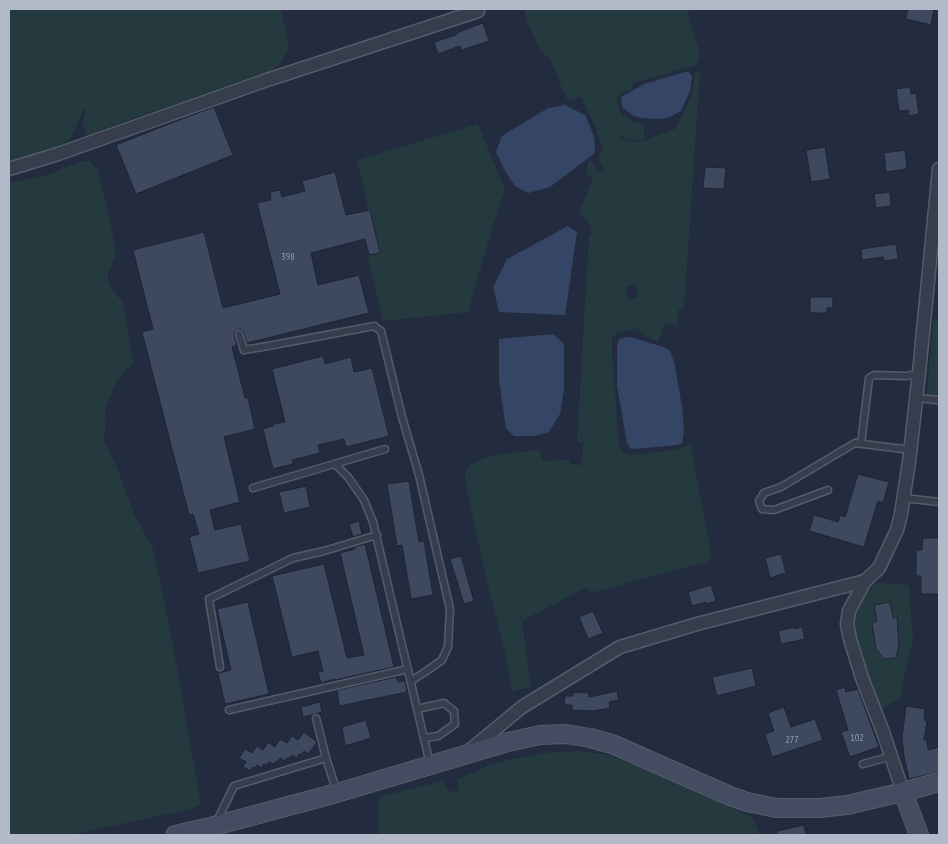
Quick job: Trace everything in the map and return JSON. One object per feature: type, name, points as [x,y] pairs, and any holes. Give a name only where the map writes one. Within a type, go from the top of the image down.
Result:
[{"type":"main road","points":[[175,835],[337,793],[467,753],[540,735],[566,734],[612,744],[730,796],[772,807],[808,808],[835,806],[903,792],[939,782]]},
{"type":"main road","points":[[903,792],[919,835]]},
{"type":"street","points":[[9,169],[478,11]]},
{"type":"street","points":[[903,792],[892,756],[862,678],[848,624],[849,611],[865,581],[879,568],[897,530],[902,514],[937,224],[939,169]]},
{"type":"street","points":[[467,753],[522,706],[620,647],[698,624],[865,581]]},
{"type":"lane","points":[[238,334],[244,350],[374,326],[381,331],[402,418],[419,475],[450,609],[448,647],[442,660],[411,681]]},
{"type":"lane","points":[[861,444],[870,378],[874,375],[907,376],[919,373]]},
{"type":"lane","points":[[916,398],[939,400]]},
{"type":"lane","points":[[828,490],[774,510],[762,509],[759,501],[764,493],[781,487],[855,443],[910,450]]},
{"type":"lane","points":[[252,488],[385,450]]},
{"type":"lane","points":[[335,464],[348,477],[364,500],[374,522],[430,765]]},
{"type":"lane","points":[[904,498],[939,502]]},
{"type":"lane","points":[[220,667],[209,599],[293,558],[377,535]]},
{"type":"lane","points":[[230,710],[408,669]]},
{"type":"lane","points":[[417,709],[444,703],[454,711],[455,724],[438,736],[424,738]]},
{"type":"lane","points":[[316,718],[337,793]]},
{"type":"lane","points":[[863,764],[892,756]]},
{"type":"lane","points":[[214,826],[234,786],[326,758]]},
{"type":"green space","points":[[9,9],[281,9],[289,49],[281,62],[260,78],[216,90],[91,135],[87,135],[83,126],[85,109],[71,138],[66,143],[44,153],[9,162]]},
{"type":"green space","points":[[524,9],[689,9],[689,18],[700,54],[696,65],[632,83],[632,90],[619,94],[617,98],[622,115],[632,121],[643,124],[645,139],[635,140],[619,135],[619,137],[635,142],[648,140],[675,129],[686,109],[693,90],[695,72],[700,71],[684,309],[678,310],[677,325],[669,324],[664,326],[658,342],[645,336],[636,328],[615,334],[612,338],[612,354],[619,445],[623,452],[630,455],[675,450],[691,444],[711,555],[710,559],[706,562],[595,592],[589,591],[587,587],[522,621],[531,686],[512,692],[506,656],[484,569],[465,474],[471,464],[486,458],[500,454],[540,450],[542,461],[569,460],[570,464],[582,465],[583,443],[577,442],[589,236],[592,233],[588,221],[579,213],[593,178],[587,175],[590,158],[597,173],[604,169],[598,156],[603,152],[594,124],[581,97],[569,101],[565,96],[552,63],[541,51],[528,24]],"holes":[[[636,284],[638,297],[628,299],[626,287]]]},
{"type":"green space","points":[[478,124],[505,190],[468,312],[383,321],[366,249],[377,245],[357,160]]},
{"type":"green space","points":[[82,161],[89,161],[98,170],[116,255],[108,274],[108,280],[110,286],[123,303],[133,363],[116,382],[106,407],[104,441],[119,472],[135,517],[154,552],[171,634],[201,805],[192,809],[69,835],[9,835],[9,183],[48,175]]},
{"type":"green space","points":[[939,320],[939,406],[926,404],[933,321]]},
{"type":"green space","points":[[876,583],[909,585],[913,641],[903,679],[901,697],[880,709],[854,635],[857,609],[865,595]]},
{"type":"green space","points":[[579,751],[609,755],[751,817],[761,835],[378,835],[379,797],[443,781],[448,790],[452,792],[457,791],[459,786],[457,780],[491,764],[543,753]]},
{"type":"water","points":[[689,72],[692,77],[690,91],[681,111],[668,118],[660,119],[634,116],[623,108],[621,97],[644,84]]},
{"type":"water","points":[[565,105],[585,115],[594,136],[595,153],[550,187],[528,193],[515,186],[496,152],[502,136],[548,108]]},
{"type":"water","points":[[568,226],[577,232],[565,315],[499,312],[493,287],[507,259]]},
{"type":"water","points":[[553,334],[564,344],[564,390],[560,414],[549,432],[534,436],[514,436],[506,428],[499,380],[499,339]]},
{"type":"water","points":[[626,337],[635,338],[670,351],[674,361],[682,407],[684,430],[682,443],[634,449],[630,448],[627,443],[617,386],[617,345],[619,339]]},
{"type":"building","points":[[908,9],[934,9],[931,25],[906,19]]},
{"type":"building","points":[[483,23],[489,41],[462,50],[460,46],[438,54],[434,42]]},
{"type":"building","points":[[910,87],[911,94],[916,93],[919,114],[909,116],[908,110],[899,111],[896,89]]},
{"type":"building","points":[[214,107],[233,155],[136,194],[116,145]]},
{"type":"building","points":[[825,147],[830,179],[811,182],[806,150]]},
{"type":"building","points":[[905,150],[907,169],[886,172],[884,153]]},
{"type":"building","points":[[705,167],[726,168],[724,189],[703,188]]},
{"type":"building","points":[[335,172],[346,215],[370,210],[380,253],[369,255],[365,239],[311,253],[318,285],[359,275],[369,313],[247,343],[243,331],[240,329],[235,331],[234,335],[237,345],[232,347],[245,398],[248,398],[255,429],[224,437],[240,502],[210,510],[215,530],[241,524],[250,561],[198,573],[189,537],[199,534],[193,514],[189,515],[142,332],[153,329],[133,250],[204,232],[223,308],[280,294],[257,203],[271,200],[270,192],[280,190],[282,197],[305,191],[302,181]]},
{"type":"building","points":[[890,192],[891,206],[876,208],[874,194]]},
{"type":"building","points":[[896,244],[898,259],[884,261],[883,257],[862,260],[861,249]]},
{"type":"building","points":[[810,297],[833,297],[833,308],[827,308],[827,313],[810,313]]},
{"type":"building","points":[[323,356],[325,364],[351,357],[354,372],[372,368],[389,436],[346,447],[344,439],[318,445],[320,453],[292,460],[293,464],[273,469],[263,429],[273,426],[273,424],[285,422],[272,369]]},
{"type":"building","points":[[858,474],[889,482],[883,503],[878,501],[864,547],[809,531],[814,515],[838,522],[840,515],[845,517]]},
{"type":"building","points":[[409,481],[419,542],[424,541],[433,595],[411,599],[402,545],[397,546],[387,484]]},
{"type":"building","points":[[306,486],[310,507],[284,513],[279,492]]},
{"type":"building","points":[[359,521],[362,534],[353,537],[349,524]]},
{"type":"building","points":[[923,538],[939,538],[939,594],[921,594],[921,576],[916,576],[916,550],[922,550]]},
{"type":"building","points":[[365,544],[394,667],[321,683],[318,672],[323,671],[318,651],[292,657],[272,576],[324,564],[347,658],[364,655],[340,553]]},
{"type":"building","points":[[781,554],[786,573],[770,578],[765,558]]},
{"type":"building","points":[[461,556],[474,601],[464,604],[450,559]]},
{"type":"building","points":[[711,585],[716,601],[692,606],[688,592]]},
{"type":"building","points":[[248,602],[269,694],[225,704],[218,673],[231,670],[217,609]]},
{"type":"building","points":[[890,602],[893,618],[897,617],[899,645],[896,658],[884,659],[876,649],[872,623],[877,621],[874,605]]},
{"type":"building","points":[[593,611],[603,633],[588,639],[579,617]]},
{"type":"building","points":[[795,627],[795,629],[802,627],[805,639],[781,644],[778,631]]},
{"type":"building","points":[[752,668],[756,686],[717,696],[712,677]]},
{"type":"building","points":[[396,677],[398,682],[405,681],[407,692],[339,706],[337,690]]},
{"type":"building","points":[[845,687],[846,692],[858,689],[879,747],[850,757],[841,732],[848,730],[836,690]]},
{"type":"building","points":[[617,691],[619,700],[609,702],[610,708],[593,711],[572,710],[572,705],[564,705],[565,696],[573,696],[573,692],[589,693],[589,697]]},
{"type":"building","points":[[320,702],[322,712],[303,717],[301,707]]},
{"type":"building","points":[[906,706],[925,709],[924,720],[927,721],[924,740],[927,740],[928,750],[939,747],[939,772],[909,779],[902,738]]},
{"type":"building","points":[[784,707],[791,727],[815,719],[823,740],[772,757],[765,734],[774,731],[768,713]]},
{"type":"building","points":[[366,720],[371,738],[345,746],[342,727]]},
{"type":"building","points":[[304,732],[317,742],[308,754],[304,751],[297,758],[292,755],[285,761],[280,758],[274,764],[269,762],[266,765],[264,764],[262,768],[257,765],[250,771],[243,767],[246,762],[239,758],[245,749],[252,753],[257,746],[263,750],[268,742],[275,747],[280,739],[287,743],[292,736],[298,740]]},
{"type":"building","points":[[804,825],[806,835],[777,835],[777,831]]}]
